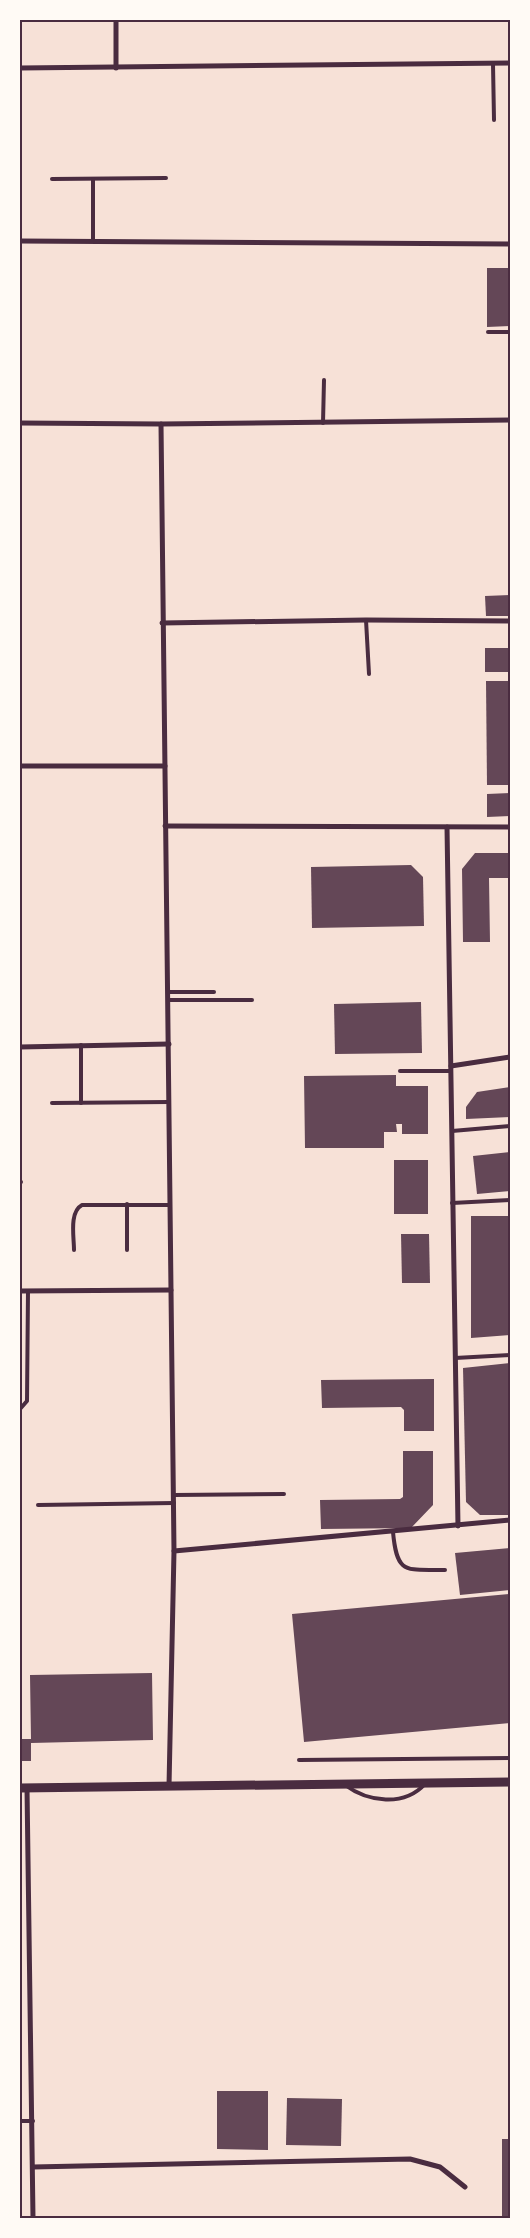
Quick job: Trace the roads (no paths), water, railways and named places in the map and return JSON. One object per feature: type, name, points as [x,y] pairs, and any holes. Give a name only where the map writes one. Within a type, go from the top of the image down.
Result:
[{"type":"street","points":[[116,20],[116,68]]},
{"type":"street","points":[[20,68],[510,63]]},
{"type":"street","points":[[20,242],[510,244]]},
{"type":"street","points":[[20,423],[161,424],[510,420]]},
{"type":"street","points":[[161,424],[174,1495],[169,1786]]},
{"type":"street","points":[[162,623],[366,620],[510,621]]},
{"type":"street","points":[[20,766],[165,766]]},
{"type":"street","points":[[165,826],[510,827]]},
{"type":"street","points":[[446,828],[458,1526]]},
{"type":"street","points":[[20,1047],[169,1044]]},
{"type":"street","points":[[451,1069],[510,1057]]},
{"type":"street","points":[[20,1291],[171,1290]]},
{"type":"street","points":[[174,1551],[510,1520]]},
{"type":"street","points":[[33,2218],[33,2121],[24,1788],[510,1782]]},
{"type":"street","points":[[33,2167],[410,2159],[440,2167],[465,2187]]},
{"type":"lane","points":[[493,64],[494,120]]},
{"type":"lane","points":[[52,179],[166,178]]},
{"type":"lane","points":[[93,179],[93,241]]},
{"type":"lane","points":[[488,332],[510,332]]},
{"type":"lane","points":[[323,423],[324,380]]},
{"type":"lane","points":[[366,620],[369,674]]},
{"type":"lane","points":[[168,992],[214,992]]},
{"type":"lane","points":[[168,1000],[252,1000]]},
{"type":"lane","points":[[81,1045],[81,1102]]},
{"type":"lane","points":[[400,1071],[451,1069]]},
{"type":"lane","points":[[52,1103],[169,1102]]},
{"type":"lane","points":[[452,1131],[510,1126]]},
{"type":"lane","points":[[452,1203],[510,1200]]},
{"type":"lane","points":[[74,1250],[74,1216],[78,1207],[87,1204],[170,1206]]},
{"type":"lane","points":[[126,1250],[127,1204]]},
{"type":"lane","points":[[20,1409],[27,1400],[28,1291]]},
{"type":"lane","points":[[454,1358],[510,1354]]},
{"type":"lane","points":[[174,1495],[284,1494]]},
{"type":"lane","points":[[38,1505],[174,1504]]},
{"type":"lane","points":[[393,1532],[394,1552],[402,1565],[413,1569],[446,1570]]},
{"type":"lane","points":[[299,1760],[510,1758]]},
{"type":"lane","points":[[343,1784],[362,1795],[390,1800],[413,1794],[426,1783]]},
{"type":"lane","points":[[20,2121],[33,2121]]}]
